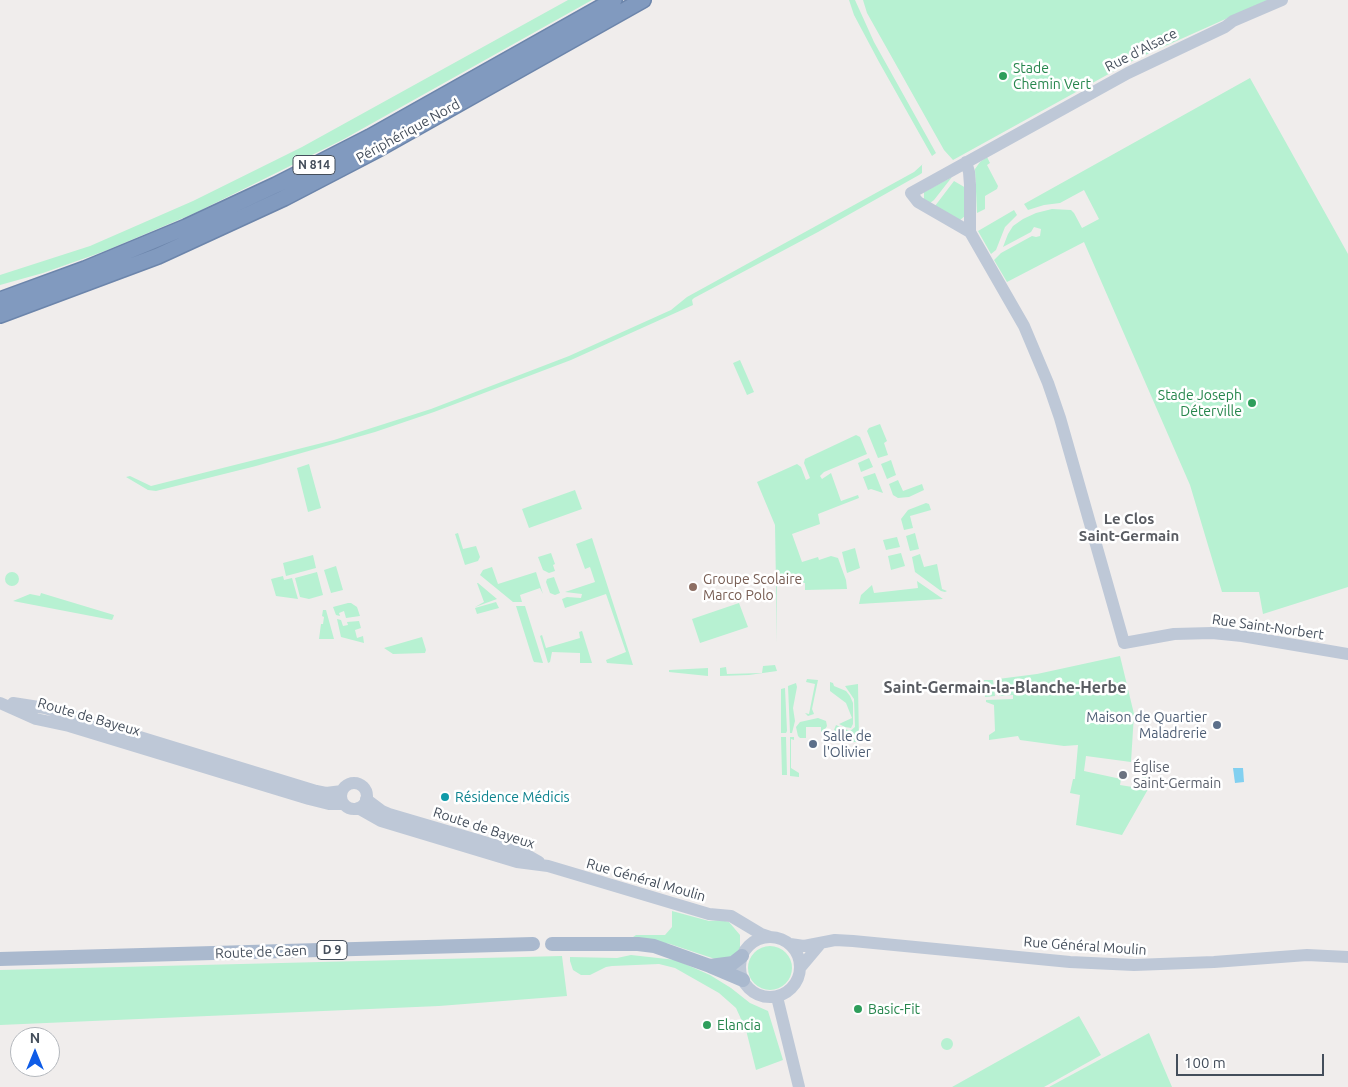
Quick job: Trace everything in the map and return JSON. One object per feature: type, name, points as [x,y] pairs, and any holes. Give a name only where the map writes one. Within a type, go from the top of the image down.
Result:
[{"type":"highway","name":"Périphérique Nord","points":[[0,300],[85,269],[186,227],[276,185],[370,136],[614,0]]},
{"type":"highway","name":"Périphérique Nord","points":[[0,315],[158,256],[284,198],[380,148],[643,0]]},
{"type":"main road","name":"Rue d'Alsace","points":[[970,232],[918,202],[912,193],[1128,72],[1225,27],[1233,21],[1282,0]]},
{"type":"main road","points":[[966,162],[970,185],[970,232]]},
{"type":"main road","name":"Rue Saint-Norbert","points":[[970,232],[1024,326],[1048,382],[1124,644],[1174,634],[1212,633],[1242,636],[1348,654]]},
{"type":"main road","name":"Route de Bayeux","points":[[0,702],[45,708],[316,791],[326,793],[342,791]]},
{"type":"main road","name":"Route de Bayeux","points":[[0,702],[36,719],[69,726],[309,800],[329,804],[344,804]]},
{"type":"main road","points":[[357,784],[365,791],[362,804],[352,809],[344,804],[341,798],[342,791],[347,786],[357,784]]},
{"type":"main road","name":"Route de Bayeux","points":[[362,804],[381,821],[517,862],[548,866]]},
{"type":"main road","name":"Rue Général Moulin","points":[[548,866],[709,914],[726,914],[761,934],[770,937]]},
{"type":"main road","points":[[735,918],[744,938],[741,974],[743,980],[754,993],[762,996],[777,997],[787,992],[797,982],[800,968],[798,955],[790,944],[770,937],[755,941],[743,954]]},
{"type":"main road","name":"Rue Général Moulin","points":[[790,944],[804,946],[836,940],[853,940],[1070,962],[1129,965],[1214,962],[1307,955],[1348,957]]},
{"type":"main road","points":[[800,968],[818,950],[821,943]]},
{"type":"main road","name":"D 9","points":[[552,944],[638,944],[654,946],[743,980]]},
{"type":"main road","name":"Route de Caen","points":[[0,959],[552,944]]},
{"type":"main road","name":"D 9","points":[[710,966],[733,963],[743,954]]},
{"type":"main road","points":[[777,997],[799,1087]]},
{"type":"green space","points":[[568,0],[592,0],[344,139],[195,213],[105,251],[43,273],[0,285],[0,275],[90,246],[193,201],[302,147]]},
{"type":"green space","points":[[849,0],[855,0],[874,42],[936,153],[932,156],[879,62],[854,15]]},
{"type":"green space","name":"Stade Chemin Vert","points":[[863,0],[1268,0],[1134,60],[953,160],[944,150],[867,13]]},
{"type":"green space","name":"Stade Joseph Déterville","points":[[1250,78],[1348,254],[1348,587],[1263,614],[1259,592],[1222,592],[1190,485],[1084,242],[1007,282],[994,260],[1001,253],[1032,236],[1040,236],[1041,229],[1034,227],[1031,232],[1003,247],[1013,226],[1036,213],[1052,209],[1071,210],[1082,228],[1099,219],[1084,190],[1060,203],[1028,210],[1024,204]]},
{"type":"green space","points":[[987,157],[990,163],[987,165],[998,186],[997,189],[985,196],[985,209],[977,213],[975,169]]},
{"type":"green space","points":[[924,163],[922,165],[922,173],[919,175],[818,232],[694,298],[692,300],[693,305],[571,360],[434,412],[375,432],[256,466],[156,491],[148,490],[126,477],[130,476],[151,486],[334,440],[431,409],[569,356],[671,310],[687,297],[914,172]]},
{"type":"green space","points":[[952,177],[934,200],[930,203],[924,199],[924,192]]},
{"type":"green space","points":[[954,181],[966,188],[965,216],[960,220],[935,206]]},
{"type":"green space","points":[[1014,210],[1017,215],[1005,227],[996,250],[991,254],[978,231]]},
{"type":"green space","points":[[740,360],[754,392],[747,395],[733,363]]},
{"type":"green space","points":[[880,424],[887,441],[884,443],[888,455],[878,458],[867,431],[869,428]]},
{"type":"green space","points":[[856,435],[860,437],[867,454],[824,472],[820,476],[822,479],[831,473],[841,501],[858,495],[859,498],[818,514],[820,524],[792,534],[802,562],[818,557],[819,560],[831,556],[838,558],[846,580],[847,589],[805,590],[805,583],[796,583],[796,576],[777,576],[777,643],[775,525],[757,482],[797,464],[801,467],[806,480],[810,478],[804,463],[805,459]]},
{"type":"green space","points":[[869,458],[873,467],[861,472],[858,463]]},
{"type":"green space","points":[[891,460],[896,475],[887,479],[881,464]]},
{"type":"green space","points":[[309,464],[321,508],[308,512],[297,468]]},
{"type":"green space","points":[[875,473],[883,493],[871,489],[868,490],[863,477]]},
{"type":"green space","points":[[898,480],[903,491],[922,484],[924,490],[909,497],[898,498],[893,495],[889,484]]},
{"type":"green space","points":[[575,490],[582,509],[529,528],[522,509]]},
{"type":"green space","points":[[926,503],[929,504],[931,510],[910,516],[913,528],[904,530],[901,519],[908,510]]},
{"type":"green space","points":[[458,533],[463,549],[476,546],[480,557],[478,561],[465,565],[455,534]]},
{"type":"green space","points":[[915,533],[919,549],[910,551],[906,536]]},
{"type":"green space","points":[[897,537],[900,547],[886,550],[883,540]]},
{"type":"green space","points":[[592,538],[633,665],[607,663],[606,660],[626,652],[606,594],[565,608],[562,599],[567,597],[581,598],[582,594],[565,592],[595,582],[590,567],[585,569],[576,544]]},
{"type":"green space","points":[[855,548],[860,568],[847,573],[842,552]]},
{"type":"green space","points":[[551,553],[555,564],[553,565],[555,571],[549,573],[543,570],[538,557]]},
{"type":"green space","points":[[901,553],[905,566],[891,570],[888,556]]},
{"type":"green space","points":[[920,554],[924,567],[937,564],[942,589],[947,591],[941,591],[915,572],[912,557]]},
{"type":"green space","points":[[313,555],[316,568],[286,576],[283,563]]},
{"type":"green space","points":[[336,566],[343,590],[331,593],[324,570]]},
{"type":"green space","points":[[492,567],[498,584],[536,572],[543,594],[540,588],[520,595],[522,602],[513,602],[480,575],[483,570]]},
{"type":"green space","points":[[12,572],[17,574],[19,579],[17,584],[12,586],[7,584],[5,579],[7,574]]},
{"type":"green space","points":[[317,572],[323,595],[309,599],[300,597],[295,578]]},
{"type":"green space","points":[[283,576],[284,580],[292,578],[298,599],[276,596],[271,579]]},
{"type":"green space","points":[[554,577],[560,593],[555,595],[550,593],[546,582],[547,579]]},
{"type":"green space","points":[[917,581],[943,599],[859,604],[861,595],[872,585],[874,593],[918,588]]},
{"type":"green space","points":[[477,583],[497,599],[475,607],[484,602]]},
{"type":"green space","points":[[41,593],[114,615],[112,620],[13,601],[30,594],[40,596]]},
{"type":"green space","points":[[496,602],[499,608],[477,614],[475,608]]},
{"type":"green space","points":[[348,603],[357,607],[360,616],[346,618],[344,611],[339,613],[340,616],[336,615],[333,607]]},
{"type":"green space","points":[[739,603],[748,627],[700,643],[692,619]]},
{"type":"green space","points":[[516,606],[525,606],[543,663],[534,662],[533,660]]},
{"type":"green space","points":[[323,610],[326,610],[334,639],[319,639],[324,617],[322,616]]},
{"type":"green space","points":[[337,619],[341,620],[343,626],[348,625],[347,622],[359,621],[361,628],[355,630],[357,638],[363,636],[364,643],[341,637]]},
{"type":"green space","points":[[582,631],[592,663],[580,663],[580,653],[552,652],[550,662],[548,663],[540,636],[542,635],[546,648],[580,638],[579,632]]},
{"type":"green space","points":[[422,637],[426,650],[425,653],[393,654],[384,648]]},
{"type":"green space","points":[[1120,656],[1134,714],[1131,762],[1086,756],[1084,771],[1121,779],[1120,785],[1145,789],[1147,781],[1142,780],[1143,772],[1149,773],[1147,780],[1152,781],[1151,784],[1122,835],[1076,825],[1080,795],[1070,793],[1073,779],[1075,779],[1078,745],[1064,746],[1020,740],[1018,736],[989,740],[989,735],[995,731],[994,705],[986,702],[986,700],[1013,699],[1013,695],[999,696],[998,679],[1037,674]]},
{"type":"green space","points":[[775,665],[777,671],[749,675],[720,676],[720,668],[726,667],[727,674],[762,673],[763,666]]},
{"type":"green space","points":[[708,668],[708,676],[669,672],[669,670]]},
{"type":"green space","points":[[807,679],[818,680],[812,709],[814,714],[808,716],[805,713],[809,714],[815,684],[806,682]]},
{"type":"green space","points":[[984,680],[993,680],[995,696],[985,697]]},
{"type":"green space","points":[[830,682],[834,686],[846,691],[850,696],[853,703],[853,724],[851,728],[839,724],[852,718],[846,703],[830,691]]},
{"type":"green space","points":[[796,683],[793,708],[795,721],[792,733],[790,733],[788,686]]},
{"type":"green space","points":[[858,684],[859,742],[851,742],[851,737],[834,730],[836,725],[850,731],[855,727],[854,699],[845,686]]},
{"type":"green space","points":[[785,688],[787,731],[786,733],[781,733],[781,689]]},
{"type":"green space","points":[[818,718],[826,721],[827,726],[824,731],[821,732],[821,727],[806,727],[806,738],[798,736],[796,727],[800,722]]},
{"type":"green space","points":[[781,737],[786,737],[787,775],[782,775]]},
{"type":"green space","points":[[790,737],[794,737],[794,740],[791,739],[791,768],[799,773],[799,777],[790,776]]},
{"type":"green space","points":[[672,911],[709,921],[722,920],[729,922],[740,935],[740,949],[733,957],[718,960],[670,944],[633,937],[636,935],[665,935],[672,927]]},
{"type":"green space","points":[[774,946],[786,952],[791,959],[791,977],[786,984],[779,989],[766,990],[758,987],[751,980],[748,964],[751,956],[758,949]]},
{"type":"green space","points":[[631,955],[676,960],[710,975],[750,1003],[768,1011],[783,1060],[756,1070],[746,1030],[736,1008],[719,993],[675,968],[659,964],[612,966],[590,975],[581,975],[573,970],[570,961],[570,957],[617,958]]},
{"type":"green space","points":[[562,956],[567,996],[439,1006],[0,1025],[0,970]]},
{"type":"green space","points":[[1079,1016],[1101,1055],[1044,1087],[952,1087]]},
{"type":"green space","points":[[1149,1033],[1172,1087],[1049,1087]]},
{"type":"green space","points":[[945,1038],[949,1038],[953,1044],[949,1050],[945,1050],[941,1046],[941,1042]]},
{"type":"water","points":[[1233,768],[1243,768],[1244,782],[1235,783]]},
{"type":"place","name":"Stade Chemin Vert","points":[[1003,76]]},
{"type":"place","name":"Stade Joseph Déterville","points":[[1252,403]]},
{"type":"place","name":"Groupe Scolaire Marco Polo","points":[[693,587]]},
{"type":"place","name":"Maison de Quartier Maladrerie","points":[[1217,725]]},
{"type":"place","name":"Salle de l'Olivier","points":[[813,744]]},
{"type":"place","name":"Église Saint-Germain","points":[[1123,775]]},
{"type":"place","name":"Résidence Médicis","points":[[445,797]]},
{"type":"place","name":"Basic-Fit","points":[[858,1009]]},
{"type":"place","name":"Elancia","points":[[707,1025]]},
{"type":"district","name":"Le Clos Saint-Germain","points":[[1129,528]]},
{"type":"district","name":"Saint-Germain-la-Blanche-Herbe","points":[[1005,688]]}]
